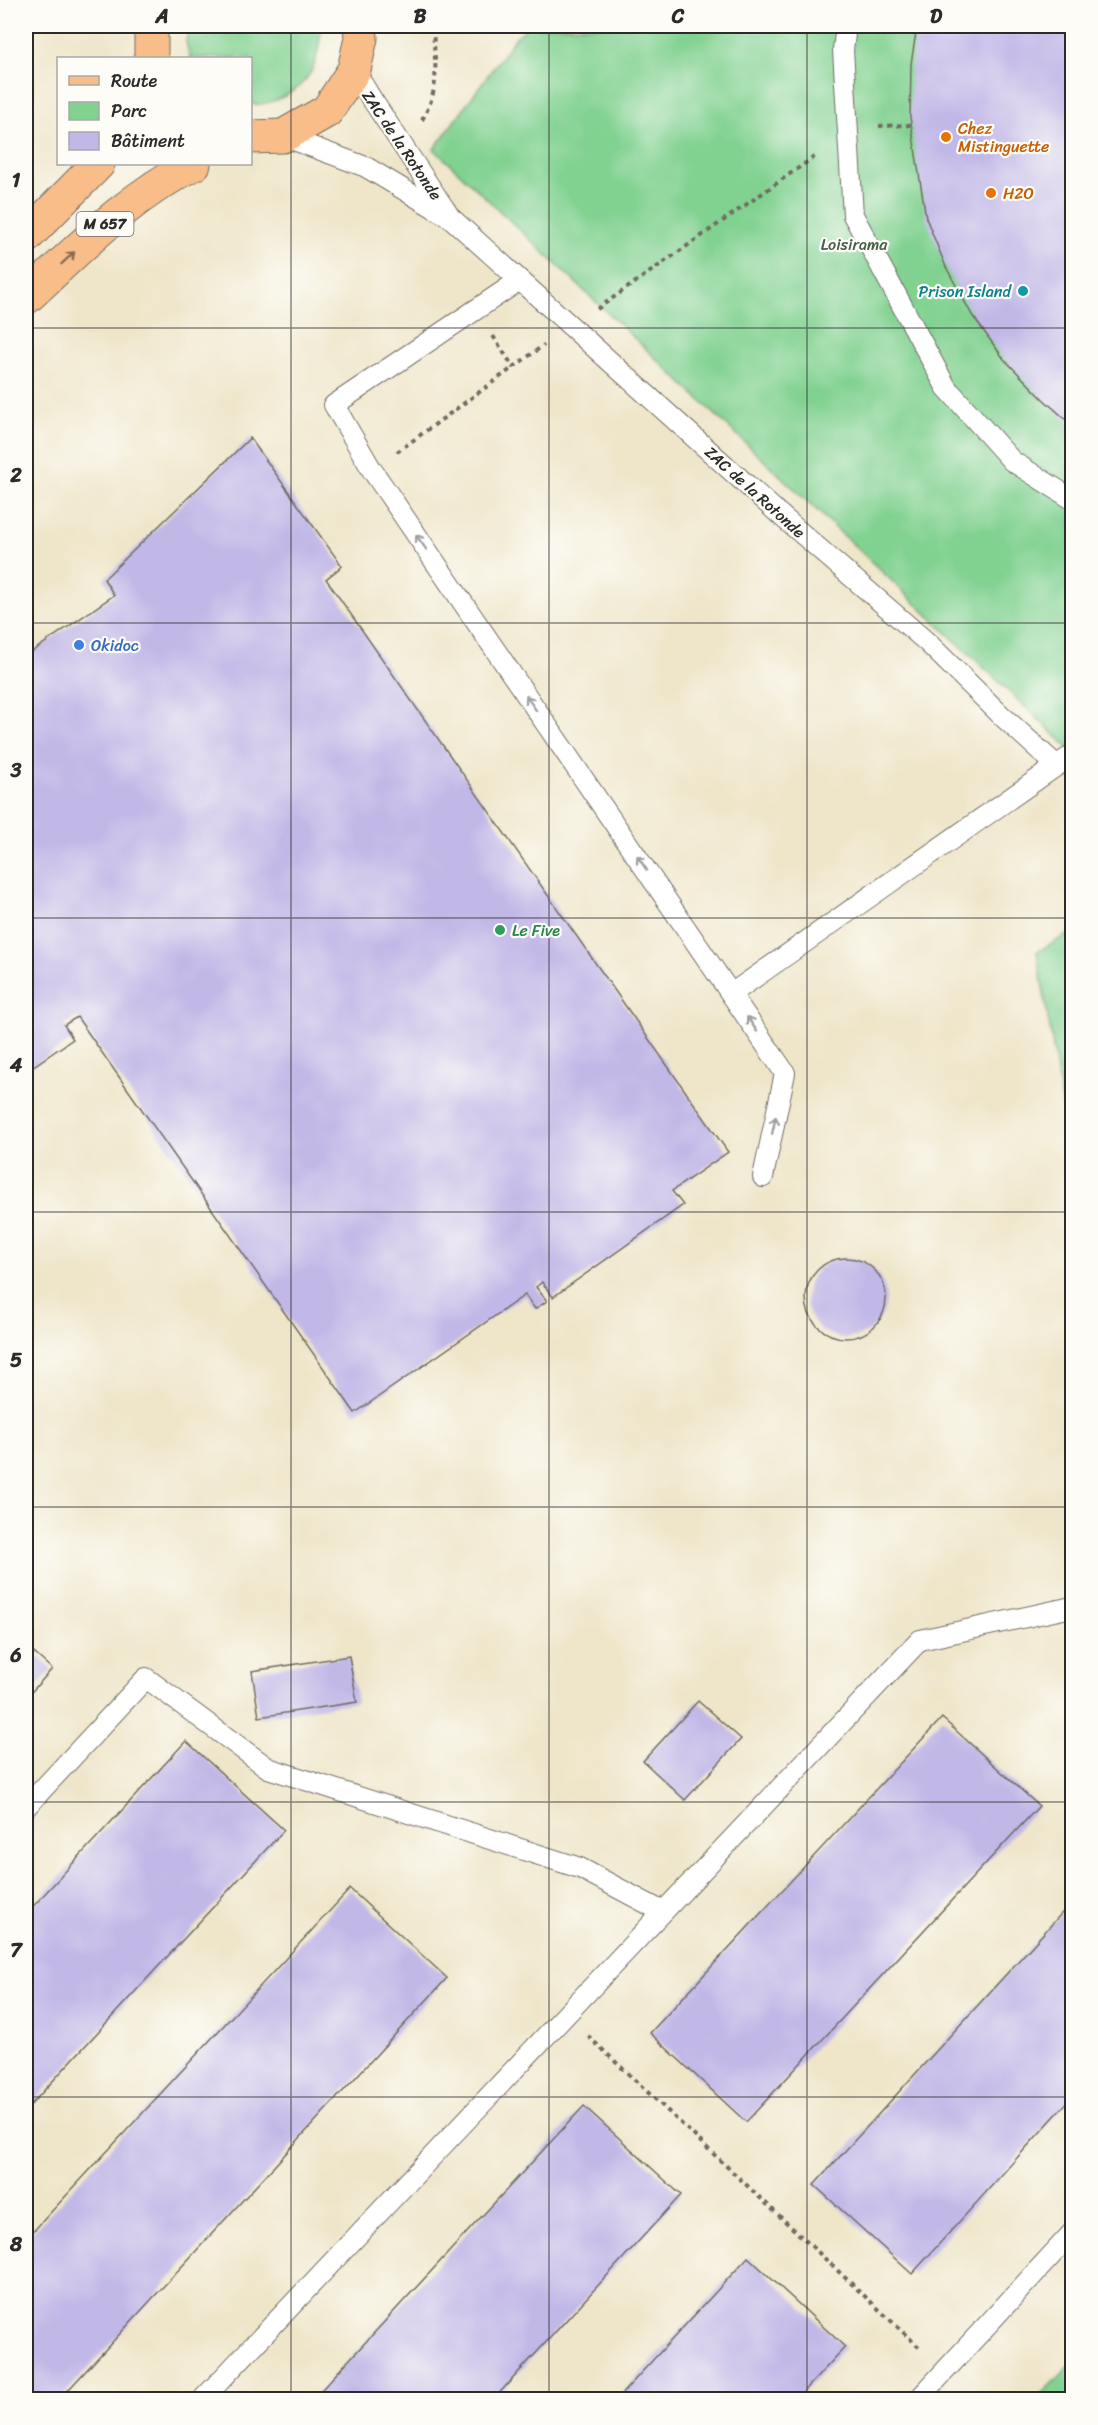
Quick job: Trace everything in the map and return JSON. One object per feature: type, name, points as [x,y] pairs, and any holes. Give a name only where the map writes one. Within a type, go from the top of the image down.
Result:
[{"type":"main road","points":[[152,26],[152,57]]},
{"type":"main road","points":[[252,137],[283,136],[327,111],[354,70],[361,38],[360,26]]},
{"type":"main road","name":"M 657","points":[[26,237],[97,165]]},
{"type":"main road","name":"M 657","points":[[26,298],[117,213],[161,180],[192,165]]},
{"type":"lane","points":[[846,26],[843,50],[853,215],[946,387],[1012,461],[1072,499]]},
{"type":"lane","name":"ZAC de la Rotonde","points":[[354,70],[452,219]]},
{"type":"lane","name":"ZAC de la Rotonde","points":[[283,136],[366,167],[452,219],[778,513],[928,643],[1002,716],[1065,760]]},
{"type":"lane","points":[[520,280],[334,405],[372,470],[785,1072],[763,1177]]},
{"type":"lane","points":[[731,994],[1065,760]]},
{"type":"lane","points":[[202,2400],[920,1640],[1072,1607]]},
{"type":"lane","points":[[26,1807],[146,1678],[268,1767],[580,1868],[663,1912]]},
{"type":"lane","points":[[918,2400],[1072,2233]]},
{"type":"path","points":[[417,128],[430,105],[436,84],[433,26]]},
{"type":"path","points":[[372,470],[571,327],[848,134],[861,126],[912,125]]},
{"type":"path","points":[[476,310],[514,368]]},
{"type":"path","points":[[565,2015],[945,2371]]},
{"type":"green space","points":[[188,26],[309,26],[321,29],[315,62],[310,74],[288,94],[274,101],[258,104],[252,104],[252,57],[190,57],[186,42]]},
{"type":"green space","name":"Loisirama","points":[[529,26],[1072,26],[1072,751],[434,149],[516,37]]},
{"type":"green space","points":[[1072,932],[1072,1161],[1037,952]]},
{"type":"green space","points":[[1072,2364],[1072,2399],[1036,2399]]},
{"type":"building","points":[[917,26],[1072,26],[1072,425],[1004,359],[972,315],[946,267],[926,218],[910,117],[911,64]]},
{"type":"building","points":[[250,438],[342,566],[326,579],[728,1152],[672,1191],[683,1205],[553,1297],[542,1282],[536,1287],[547,1301],[535,1309],[525,1295],[355,1413],[77,1017],[64,1025],[73,1039],[32,1067],[26,1058],[26,656],[114,595],[104,579]]},
{"type":"building","points":[[846,1258],[861,1261],[874,1270],[883,1283],[886,1298],[883,1313],[874,1326],[861,1335],[846,1338],[831,1335],[818,1326],[809,1313],[806,1298],[809,1283],[818,1270],[831,1261]]},
{"type":"building","points":[[26,1646],[52,1669],[26,1698]]},
{"type":"building","points":[[349,1656],[357,1702],[259,1717],[252,1671]]},
{"type":"building","points":[[698,1701],[741,1739],[685,1800],[643,1761]]},
{"type":"building","points":[[942,1718],[1039,1806],[746,2122],[650,2033]]},
{"type":"building","points":[[186,1741],[284,1830],[26,2110],[26,1914]]},
{"type":"building","points":[[350,1889],[447,1978],[59,2400],[26,2400],[26,2239]]},
{"type":"building","points":[[1072,1902],[1072,2097],[912,2274],[814,2185]]},
{"type":"building","points":[[584,2106],[681,2195],[493,2400],[312,2400]]},
{"type":"building","points":[[748,2257],[845,2347],[796,2400],[616,2400]]},
{"type":"place","name":"Chez Mistinguette","points":[[946,137]]},
{"type":"place","name":"H2O","points":[[991,193]]},
{"type":"place","name":"Prison Island","points":[[1023,291]]},
{"type":"place","name":"Okidoc","points":[[79,645]]},
{"type":"place","name":"Le Five","points":[[500,930]]}]
